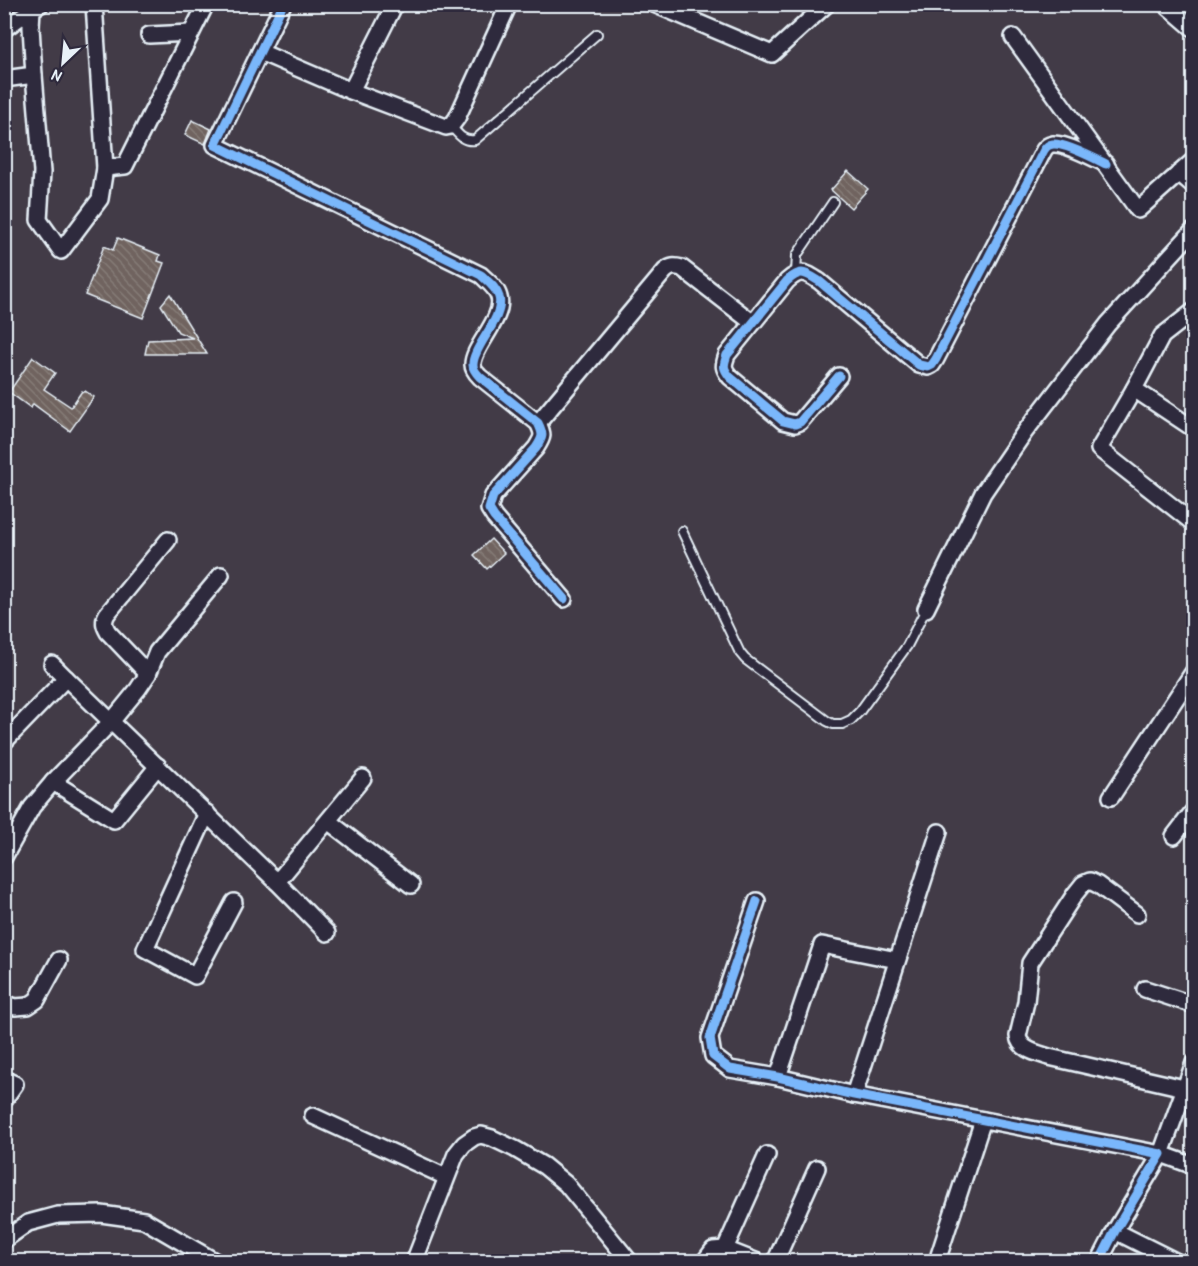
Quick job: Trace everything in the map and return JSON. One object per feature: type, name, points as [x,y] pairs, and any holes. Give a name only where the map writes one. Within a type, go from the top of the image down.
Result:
[{"type":"street","points":[[36,7],[31,27],[42,172],[39,220],[61,251],[100,199],[105,168],[94,4]]},
{"type":"street","points":[[105,168],[125,166],[206,4]]},
{"type":"street","points":[[283,4],[215,146],[481,275],[495,289],[499,297],[500,308],[476,354],[472,364],[474,371],[538,423],[543,433],[536,448],[493,496],[489,509],[564,599]]},
{"type":"street","points":[[351,91],[395,4]]},
{"type":"street","points":[[260,52],[351,91],[446,127],[451,126],[457,118],[509,4]]},
{"type":"street","points":[[661,6],[772,54],[827,4]]},
{"type":"street","points":[[1165,4],[1194,29]]},
{"type":"street","points":[[4,29],[36,7]]},
{"type":"street","points":[[149,35],[191,33]]},
{"type":"street","points":[[1013,37],[1138,210],[1194,160]]},
{"type":"street","points":[[4,79],[33,75]]},
{"type":"street","points":[[839,376],[800,422],[795,424],[783,421],[730,377],[724,368],[724,363],[727,355],[787,281],[796,273],[802,272],[819,280],[919,365],[928,367],[932,365],[1048,145],[1053,144],[1075,150],[1106,164]]},
{"type":"street","points":[[1179,173],[1194,186]]},
{"type":"street","points":[[926,609],[983,493],[1024,433],[1108,324],[1194,230]]},
{"type":"street","points":[[538,423],[665,271],[671,267],[682,268],[753,323]]},
{"type":"street","points":[[1193,522],[1099,449],[1134,390],[1162,336],[1194,310]]},
{"type":"street","points":[[1134,390],[1194,429]]},
{"type":"street","points":[[148,674],[108,632],[104,620],[168,540]]},
{"type":"street","points":[[5,855],[32,807],[111,722],[138,689],[148,674],[157,652],[221,575]]},
{"type":"street","points":[[52,664],[278,882],[327,933]]},
{"type":"street","points":[[1111,797],[1194,671]]},
{"type":"street","points":[[4,742],[66,678]]},
{"type":"street","points":[[53,782],[114,820],[158,766]]},
{"type":"street","points":[[278,882],[363,778]]},
{"type":"street","points":[[1174,836],[1194,810]]},
{"type":"street","points":[[207,813],[145,949],[195,976],[234,902]]},
{"type":"street","points":[[328,821],[411,885]]},
{"type":"street","points":[[854,1095],[939,832]]},
{"type":"street","points":[[1137,914],[1098,885],[1090,881],[1083,884],[1030,963],[1026,1002],[1018,1036],[1019,1042],[1032,1051],[1049,1057],[1184,1088]]},
{"type":"street","points":[[757,901],[710,1038],[713,1056],[730,1069],[1161,1154],[1194,1166]]},
{"type":"street","points":[[778,1077],[822,945],[897,960]]},
{"type":"street","points":[[4,1003],[15,1007],[28,1006],[37,1000],[59,960]]},
{"type":"street","points":[[1145,989],[1194,1005]]},
{"type":"street","points":[[1099,1262],[1161,1154],[1194,1063]]},
{"type":"street","points":[[4,1079],[15,1084],[4,1100]]},
{"type":"street","points":[[313,1116],[446,1178]]},
{"type":"street","points":[[939,1255],[983,1120]]},
{"type":"street","points":[[414,1262],[456,1154],[464,1144],[481,1135],[515,1149],[544,1166],[566,1184],[630,1262]]},
{"type":"street","points":[[725,1249],[767,1155]]},
{"type":"street","points":[[775,1262],[817,1168]]},
{"type":"street","points":[[4,1240],[28,1223],[58,1215],[101,1214],[144,1220],[216,1262]]},
{"type":"street","points":[[1115,1231],[1178,1262]]},
{"type":"street","points":[[704,1262],[713,1250],[725,1249],[758,1262]]},
{"type":"street","points":[[1188,1262],[1194,1256]]},
{"type":"lane","points":[[451,126],[463,139],[475,140],[597,34]]},
{"type":"lane","points":[[796,273],[796,255],[833,202]]},
{"type":"lane","points":[[682,531],[740,653],[810,709],[833,724],[842,724],[851,720],[860,711],[907,646],[926,609]]},
{"type":"building","points":[[192,120],[211,129],[205,144],[185,135]]},
{"type":"building","points":[[848,171],[868,189],[851,208],[831,190]]},
{"type":"building","points":[[118,238],[160,255],[158,261],[164,263],[143,318],[85,295],[104,246],[113,250]]},
{"type":"building","points":[[170,294],[207,354],[145,354],[148,340],[193,338],[178,332],[161,305]]},
{"type":"building","points":[[33,357],[55,373],[44,389],[71,407],[82,391],[94,397],[70,431],[33,404],[31,408],[9,392]]},
{"type":"building","points":[[491,539],[504,553],[487,569],[474,555]]},
{"type":"cycle path","points":[[283,4],[215,145],[481,275],[494,288],[500,305],[493,323],[477,350],[474,369],[480,377],[538,423],[542,436],[536,448],[493,496],[489,509],[564,599]]},
{"type":"cycle path","points":[[839,376],[800,422],[795,424],[783,421],[730,377],[724,364],[727,355],[787,281],[803,273],[819,281],[919,365],[928,367],[932,365],[1044,150],[1049,145],[1058,144],[1080,151],[1106,164]]},
{"type":"cycle path","points":[[757,901],[710,1038],[713,1056],[730,1069],[1161,1154],[1099,1262]]}]
